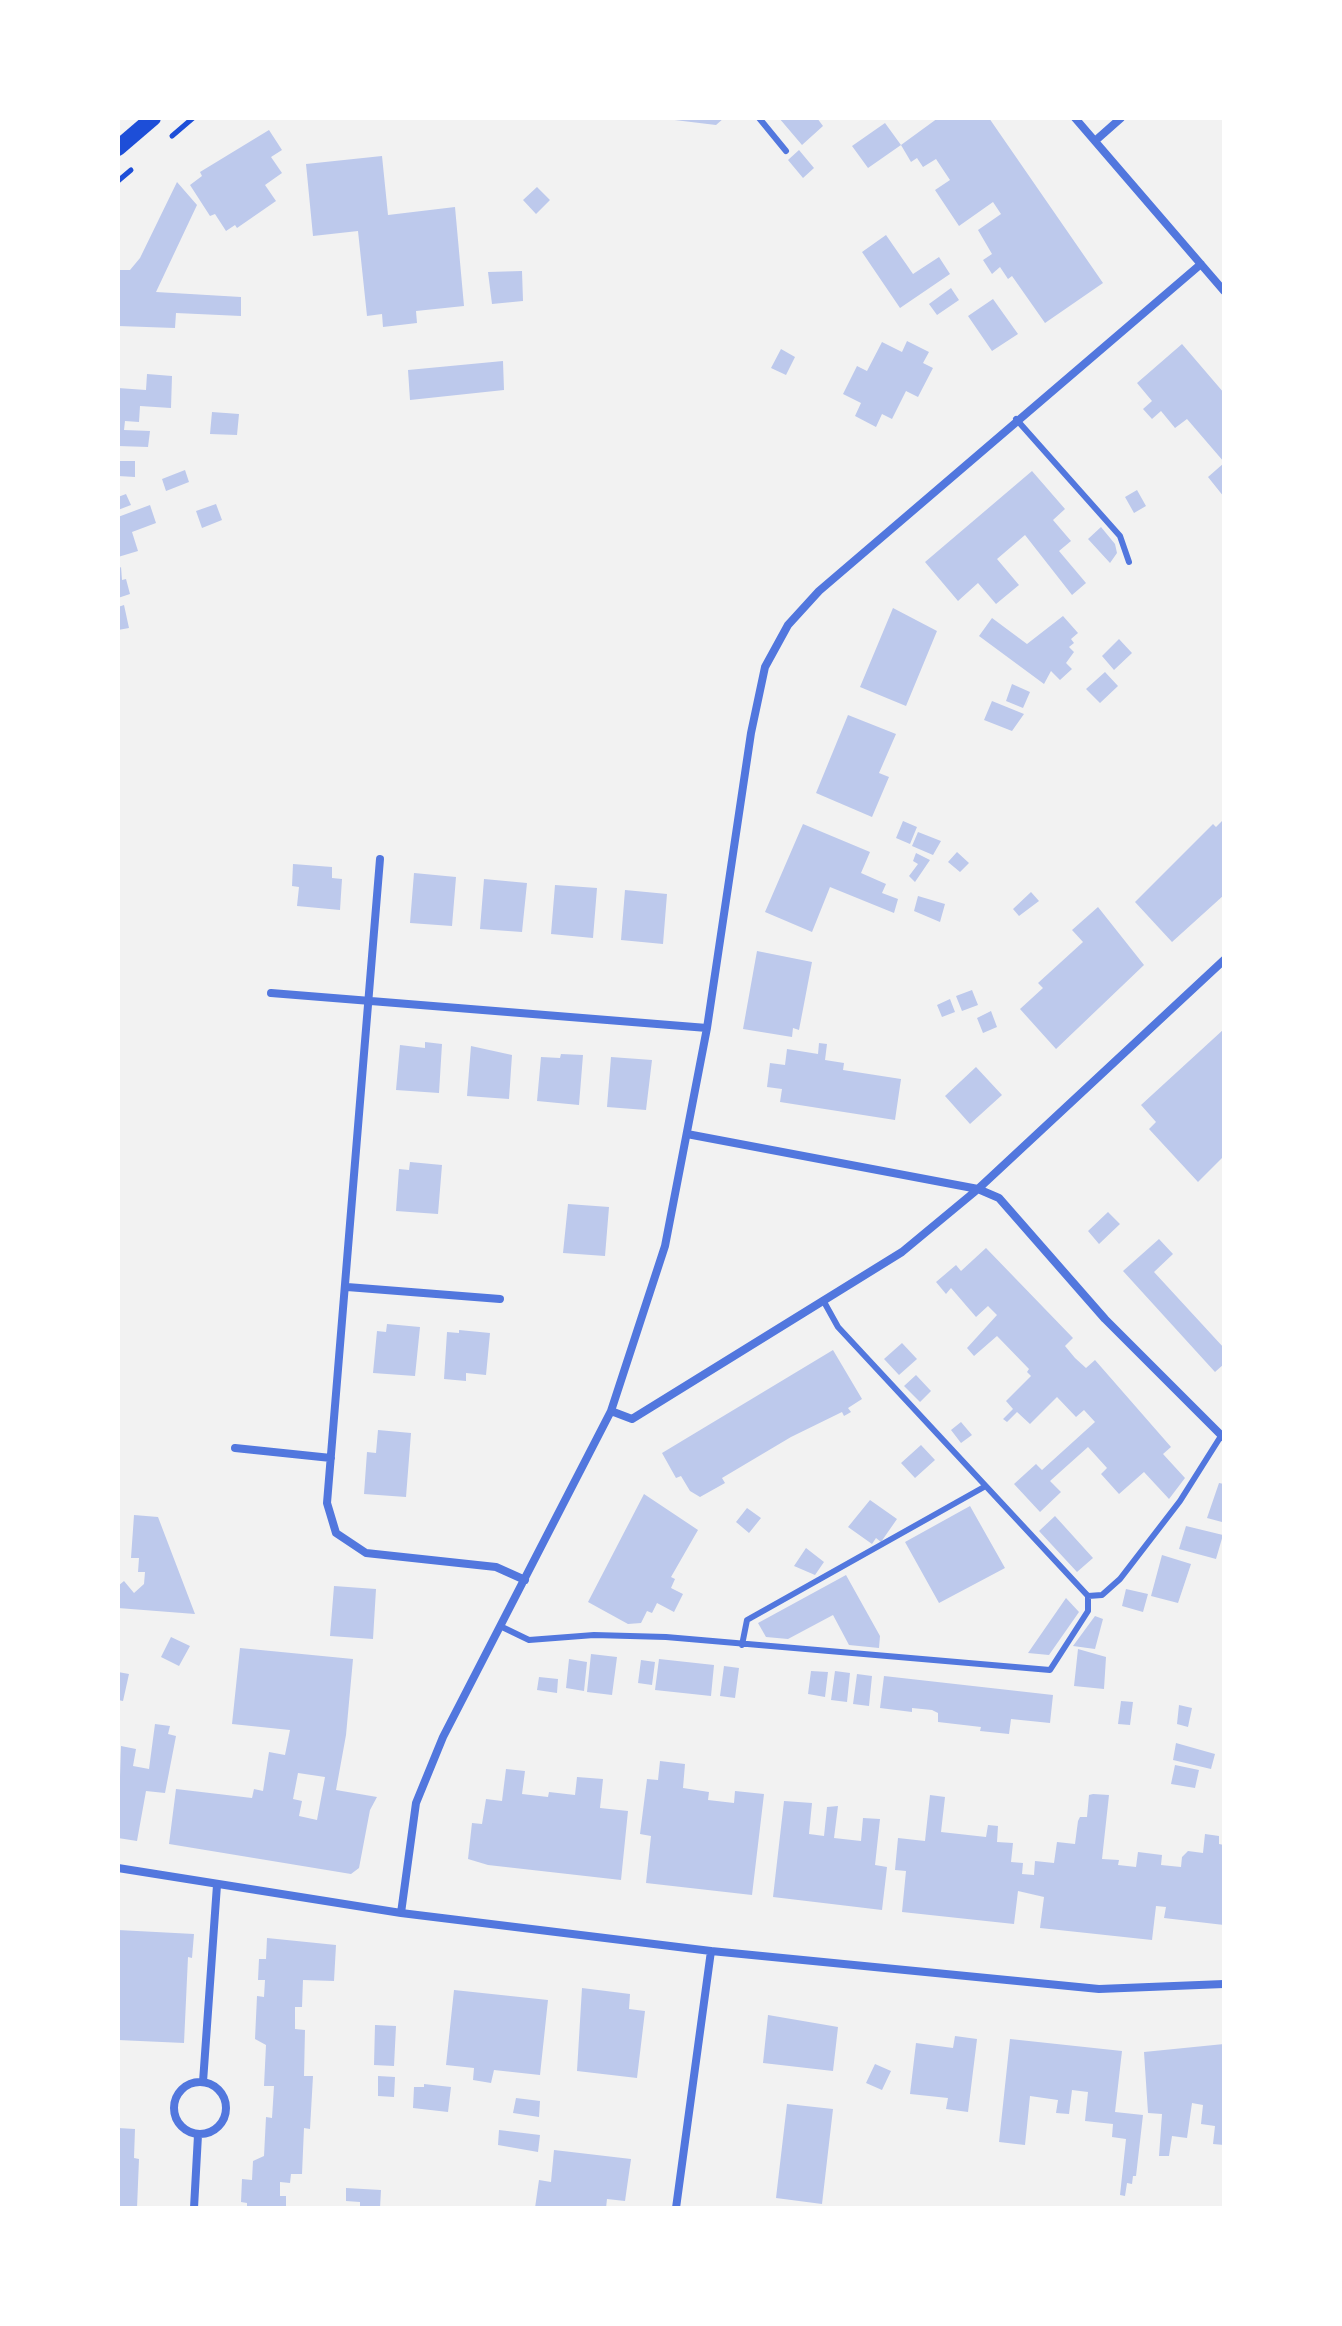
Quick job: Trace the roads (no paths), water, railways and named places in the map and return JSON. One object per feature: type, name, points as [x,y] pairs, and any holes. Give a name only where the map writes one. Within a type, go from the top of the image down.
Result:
[{"type":"main road","points":[[118,148],[153,118]]},
{"type":"street","points":[[1075,118],[1224,291]]},
{"type":"street","points":[[1095,141],[1121,118]]},
{"type":"street","points":[[401,1913],[416,1803],[443,1737],[611,1411],[665,1246],[707,1028],[751,733],[765,667],[788,625],[819,591],[1016,419],[1201,264]]},
{"type":"street","points":[[380,859],[327,1503],[336,1533],[366,1553],[496,1567],[525,1580]]},
{"type":"street","points":[[611,1411],[632,1419],[902,1252],[978,1189],[1224,960]]},
{"type":"street","points":[[271,993],[707,1028]]},
{"type":"street","points":[[687,1134],[978,1189],[999,1198],[1105,1319],[1223,1437]]},
{"type":"street","points":[[347,1287],[500,1299]]},
{"type":"street","points":[[235,1448],[331,1458]]},
{"type":"street","points":[[118,1868],[401,1913],[711,1951],[1099,1989],[1224,1984]]},
{"type":"street","points":[[203,2082],[217,1885]]},
{"type":"street","points":[[676,2208],[711,1951]]},
{"type":"street","points":[[203,2082],[222,2094],[226,2107],[220,2126],[198,2135],[182,2128],[173,2107],[183,2088],[203,2082]]},
{"type":"street","points":[[194,2208],[198,2135]]},
{"type":"lane","points":[[759,118],[786,151]]},
{"type":"lane","points":[[1016,419],[1120,536],[1129,562]]},
{"type":"lane","points":[[500,1626],[529,1640],[594,1635],[666,1637],[1050,1670],[1088,1611],[1088,1596],[838,1327],[823,1300]]},
{"type":"lane","points":[[1088,1596],[1102,1595],[1120,1579],[1180,1501],[1223,1437]]},
{"type":"lane","points":[[742,1645],[747,1620],[984,1487]]}]
